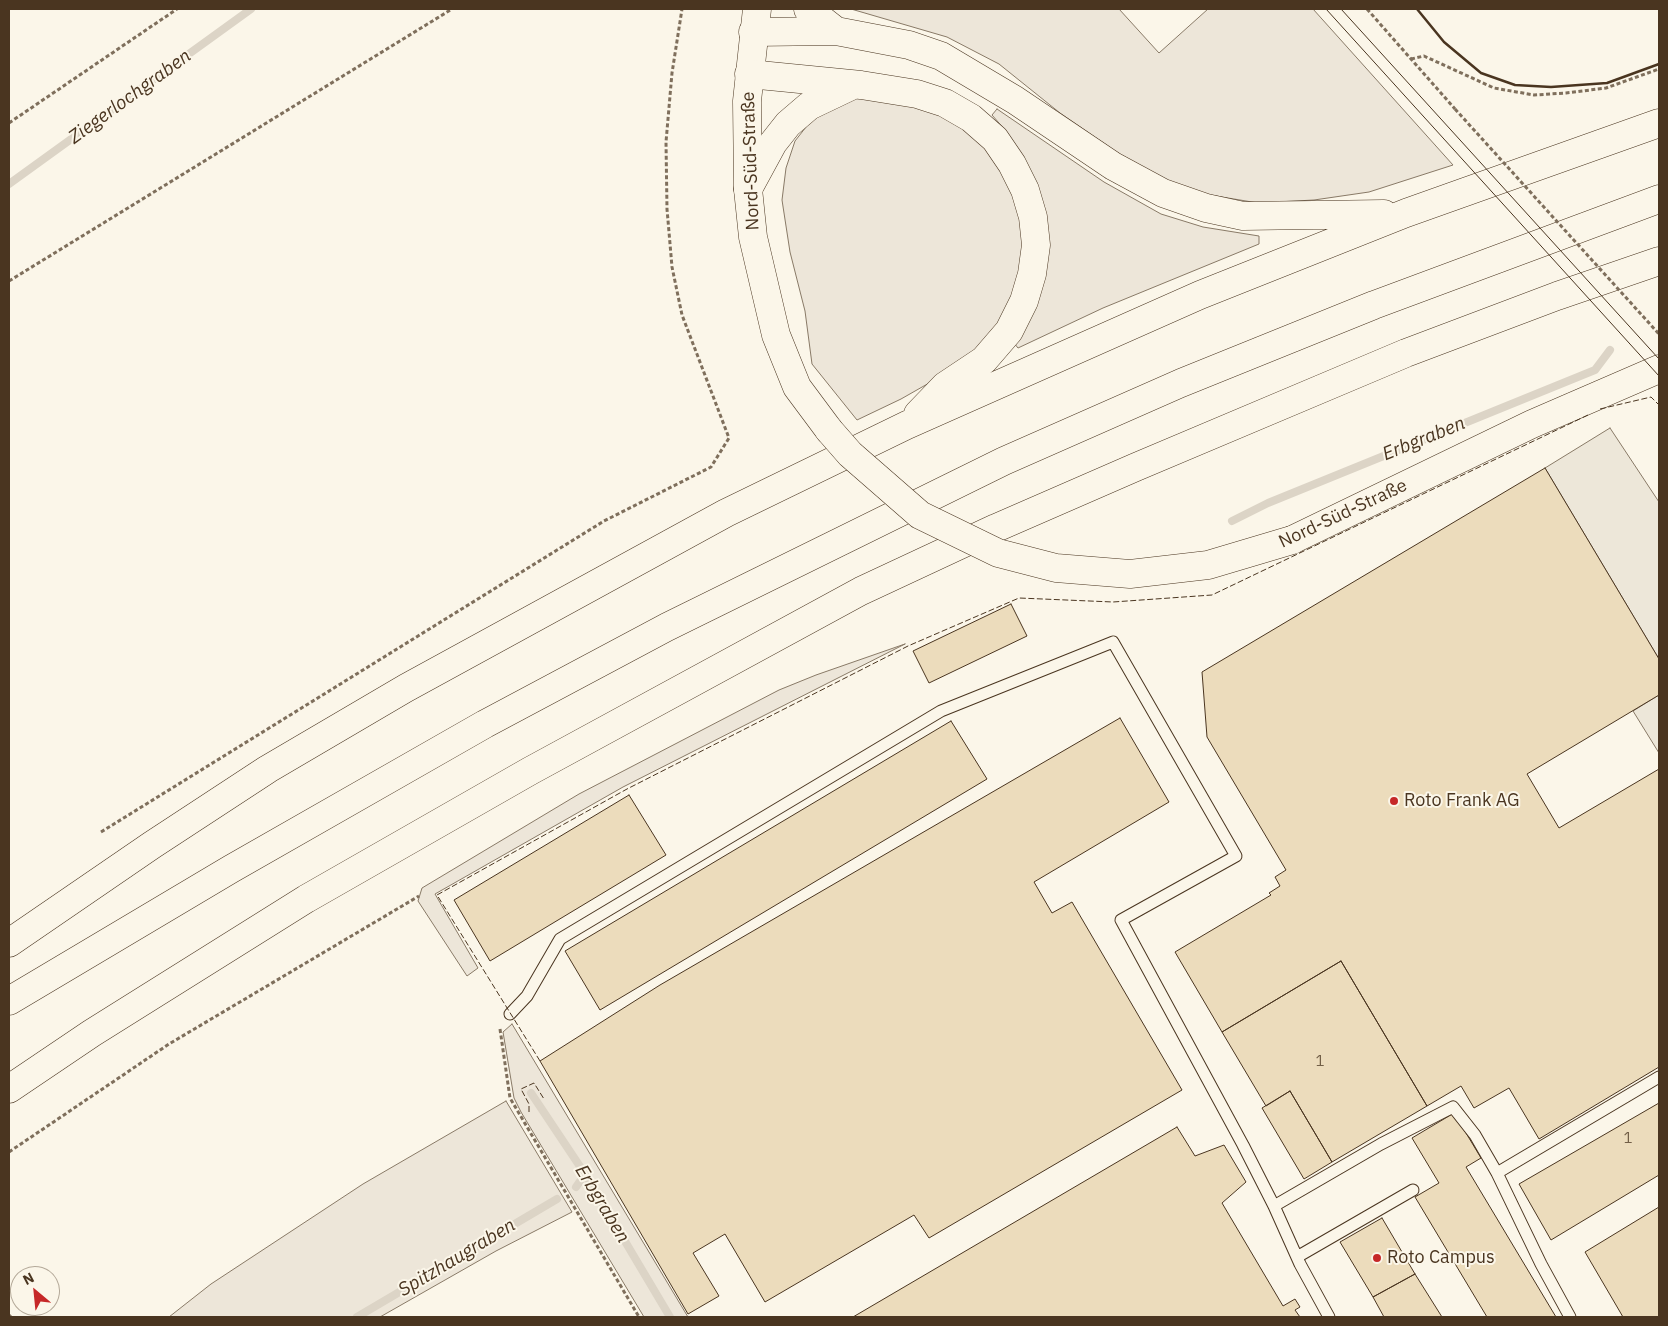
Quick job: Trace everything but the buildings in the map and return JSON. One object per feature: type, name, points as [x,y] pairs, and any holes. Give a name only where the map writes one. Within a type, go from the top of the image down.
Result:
[{"type":"main road","points":[[808,9],[836,31]]},
{"type":"main road","points":[[755,20],[836,31],[909,45],[940,56],[1014,100],[1113,166],[1163,193],[1206,208],[1243,216],[1331,216],[1406,213]]},
{"type":"main road","name":"Nord-Süd-Straße","points":[[755,20],[747,101],[748,189],[757,260],[776,335],[797,387],[829,430],[850,454],[920,515],[998,553],[1056,568],[1130,574],[1208,565],[1292,540],[1532,424],[1659,369]]},
{"type":"main road","points":[[749,74],[917,94],[945,103],[971,118],[995,139],[1012,164],[1025,190],[1032,216],[1036,245],[1032,274],[1024,301],[1009,331],[984,360],[945,386],[908,425]]},
{"type":"main road","points":[[748,189],[773,143],[788,124],[809,106],[853,85]]},
{"type":"main road","points":[[9,943],[152,844],[260,775],[406,688],[708,522],[908,425],[1200,295],[1406,213],[1659,123]]},
{"type":"main road","points":[[9,1001],[231,869],[484,724],[667,627],[1004,461],[1181,382],[1365,309],[1659,199]]},
{"type":"main road","points":[[9,1089],[100,1028],[306,899],[530,770],[861,591],[996,528],[1127,471],[1406,354],[1557,296],[1659,261]]},
{"type":"lane","points":[[1630,382],[1659,376]]},
{"type":"lane","points":[[510,1014],[527,996],[560,939],[941,711],[1113,642],[1236,856],[1121,920],[1274,1206],[1329,1317]]},
{"type":"lane","points":[[1497,1173],[1659,1077]]},
{"type":"lane","points":[[1274,1206],[1380,1144],[1453,1107],[1475,1135],[1497,1173],[1541,1264],[1570,1317]]},
{"type":"lane","points":[[1298,1257],[1414,1190]]},
{"type":"path","points":[[9,123],[177,9]]},
{"type":"path","points":[[9,280],[452,9]]},
{"type":"path","points":[[101,832],[604,521],[711,467],[729,438],[682,315],[672,267],[666,209],[666,142],[672,72],[682,9]]},
{"type":"path","points":[[1367,9],[1659,334]]},
{"type":"path","points":[[1411,59],[1424,56],[1494,88],[1534,95],[1606,88],[1659,69]]},
{"type":"path","points":[[9,1152],[169,1044],[419,896]]},
{"type":"path","points":[[510,1014],[502,1023],[499,1033],[510,1098],[639,1317]]},
{"type":"shaded area","points":[[851,9],[1119,9],[1159,53],[1208,9],[1313,9],[1453,165],[1369,192],[1314,200],[1258,203],[1204,194],[1166,180],[1118,153],[1060,113],[999,64],[947,37]]},
{"type":"shaded area","points":[[868,95],[926,107],[975,135],[1008,174],[1025,230],[1019,290],[990,337],[952,370],[901,399],[857,420],[812,364],[805,311],[790,252],[782,200],[786,168],[795,141],[810,122],[824,111],[847,100]]},
{"type":"shaded area","points":[[997,109],[1104,182],[1161,214],[1203,227],[1259,236],[1259,244],[1103,308],[1018,348],[1014,343],[1034,309],[1005,130],[992,115]]},
{"type":"shaded area","points":[[1610,428],[1659,502],[1659,659],[1545,468]]},
{"type":"shaded area","points":[[905,644],[623,787],[435,894],[478,968],[467,976],[418,901],[422,888],[579,794],[779,690]]},
{"type":"shaded area","points":[[1659,695],[1659,753],[1633,711]]},
{"type":"shaded area","points":[[512,1024],[688,1317],[644,1317],[514,1098],[503,1032]]},
{"type":"shaded area","points":[[506,1101],[572,1212],[496,1251],[380,1317],[169,1317],[211,1284],[363,1184]]},
{"type":"waterway","name":"Ziegerlochgraben","points":[[9,184],[251,9]]},
{"type":"waterway","name":"Erbgraben","points":[[1232,521],[1268,503],[1595,370],[1610,350]]},
{"type":"waterway","name":"Erbgraben","points":[[531,1093],[585,1174],[670,1317]]},
{"type":"waterway","points":[[576,1187],[585,1174]]},
{"type":"waterway","name":"Spitzhaugraben","points":[[357,1317],[557,1199]]},
{"type":"tram line","points":[[1326,9],[1659,376]]},
{"type":"tram line","points":[[1341,9],[1659,359]]},
{"type":"fence","points":[[1600,409],[1651,397],[1659,405]]},
{"type":"fence","points":[[540,1061],[437,895],[627,789],[908,646],[1019,598],[1113,602],[1212,595],[1588,415]]},
{"type":"fence","points":[[529,1112],[529,1104],[521,1089],[534,1083],[544,1099]]},
{"type":"wall","points":[[1417,9],[1444,42],[1481,73],[1515,85],[1551,87],[1607,83],[1659,64]]},
{"type":"place","name":"Roto Frank AG","points":[[1394,801]]},
{"type":"place","name":"Roto Campus","points":[[1377,1258]]}]
